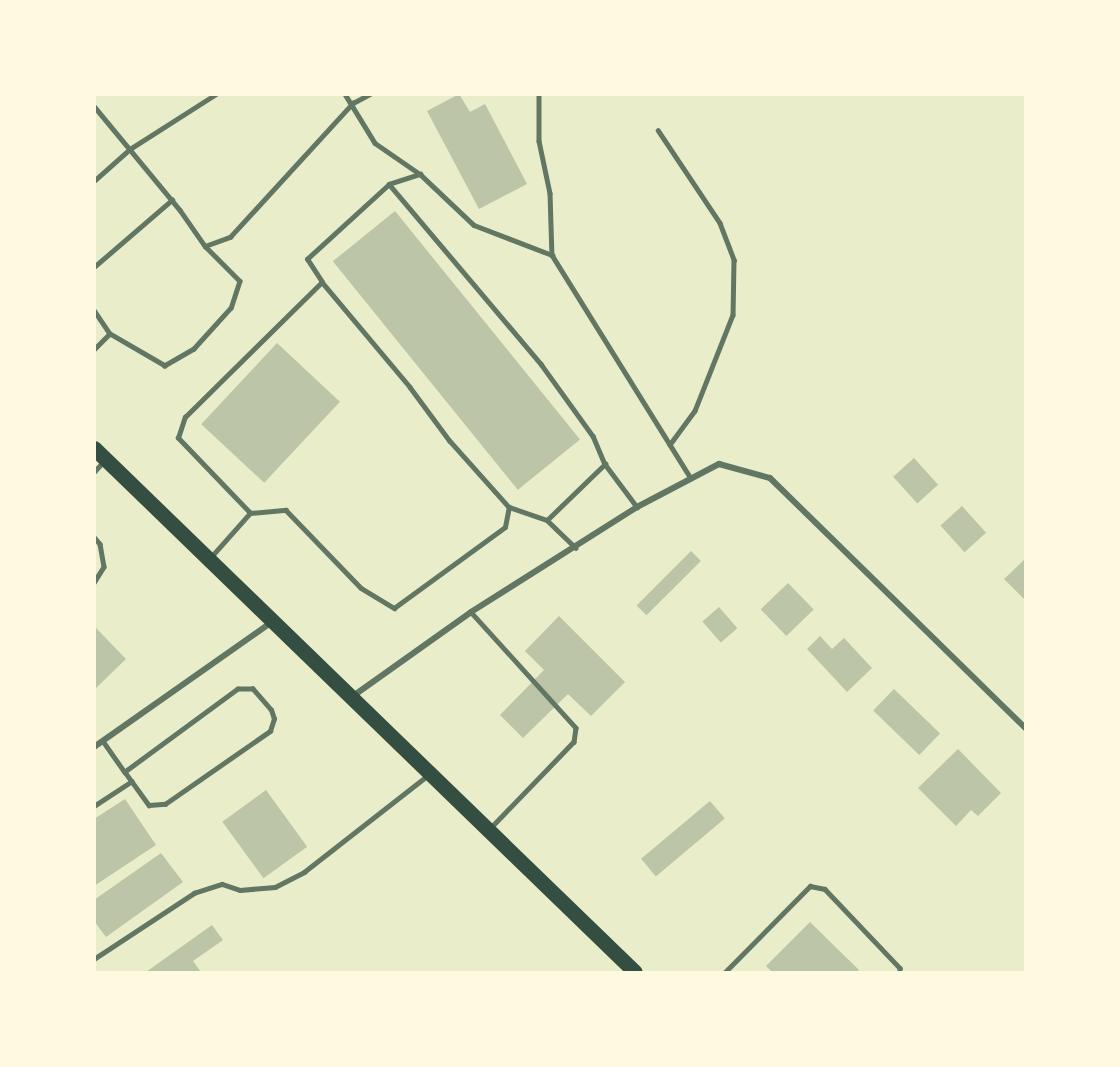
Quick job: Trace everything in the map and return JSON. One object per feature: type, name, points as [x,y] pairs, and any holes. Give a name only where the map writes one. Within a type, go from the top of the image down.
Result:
[{"type":"main road","points":[[94,448],[635,972]]},
{"type":"street","points":[[352,697],[471,612],[576,548],[637,507],[719,464],[770,478],[1026,729]]},
{"type":"street","points":[[94,747],[273,621]]},
{"type":"lane","points":[[94,181],[130,149],[216,94]]},
{"type":"lane","points":[[345,94],[353,103],[375,143],[420,174],[474,225],[552,255]]},
{"type":"lane","points":[[205,246],[230,237],[353,103],[370,94]]},
{"type":"lane","points":[[539,94],[552,255],[691,478]]},
{"type":"lane","points":[[94,106],[172,200],[205,246],[240,281],[231,308],[194,349],[165,366],[110,334],[94,310]]},
{"type":"lane","points":[[658,130],[720,223],[734,260],[733,315],[694,411],[670,445]]},
{"type":"lane","points":[[420,174],[389,184],[308,259],[322,282],[410,387],[450,441],[508,507],[547,520],[576,548]]},
{"type":"lane","points":[[389,184],[541,364],[593,436],[605,464],[637,507]]},
{"type":"lane","points":[[94,267],[172,200]]},
{"type":"lane","points":[[250,513],[178,438],[185,417],[322,282]]},
{"type":"lane","points":[[94,350],[110,334]]},
{"type":"lane","points":[[94,472],[106,459]]},
{"type":"lane","points":[[547,520],[605,464]]},
{"type":"lane","points":[[209,559],[250,513],[286,510],[361,588],[394,608],[505,527],[508,507]]},
{"type":"lane","points":[[94,537],[100,544],[104,567],[94,583]]},
{"type":"lane","points":[[471,612],[576,728],[574,742],[489,830]]},
{"type":"lane","points":[[103,741],[125,772],[149,805],[165,804],[270,731],[274,719],[272,710],[253,689],[238,689],[125,772]]},
{"type":"lane","points":[[94,959],[201,890],[222,884],[240,890],[275,887],[304,872],[430,773]]},
{"type":"lane","points":[[94,806],[132,781]]},
{"type":"lane","points":[[725,972],[810,886],[825,889],[900,968],[900,972]]},
{"type":"building","points":[[459,94],[470,112],[485,104],[527,184],[479,209],[427,111]]},
{"type":"building","points":[[395,211],[580,439],[518,490],[333,261]]},
{"type":"building","points":[[277,343],[340,402],[264,483],[201,424]]},
{"type":"building","points":[[914,458],[938,485],[917,503],[893,477]]},
{"type":"building","points":[[962,506],[986,533],[965,552],[940,525]]},
{"type":"building","points":[[691,551],[701,561],[646,615],[637,605]]},
{"type":"building","points":[[1026,558],[1026,601],[1004,579]]},
{"type":"building","points":[[788,583],[814,610],[786,636],[761,609]]},
{"type":"building","points":[[719,607],[737,628],[721,643],[702,621]]},
{"type":"building","points":[[559,616],[625,682],[591,716],[568,694],[523,738],[500,715],[544,670],[525,651]]},
{"type":"building","points":[[94,626],[126,659],[94,690]]},
{"type":"building","points":[[820,636],[832,649],[844,638],[872,668],[847,692],[807,649]]},
{"type":"building","points":[[894,689],[940,733],[919,755],[873,711]]},
{"type":"building","points":[[958,749],[1001,793],[978,816],[971,810],[956,826],[918,788]]},
{"type":"building","points":[[266,790],[307,847],[263,878],[222,822]]},
{"type":"building","points":[[125,799],[156,845],[94,886],[94,819]]},
{"type":"building","points":[[710,801],[725,819],[656,876],[641,859]]},
{"type":"building","points":[[161,853],[183,882],[106,937],[94,921],[94,900]]},
{"type":"building","points":[[810,922],[859,970],[857,972],[772,972],[766,966]]},
{"type":"building","points":[[212,925],[223,940],[193,961],[201,972],[146,972]]}]
